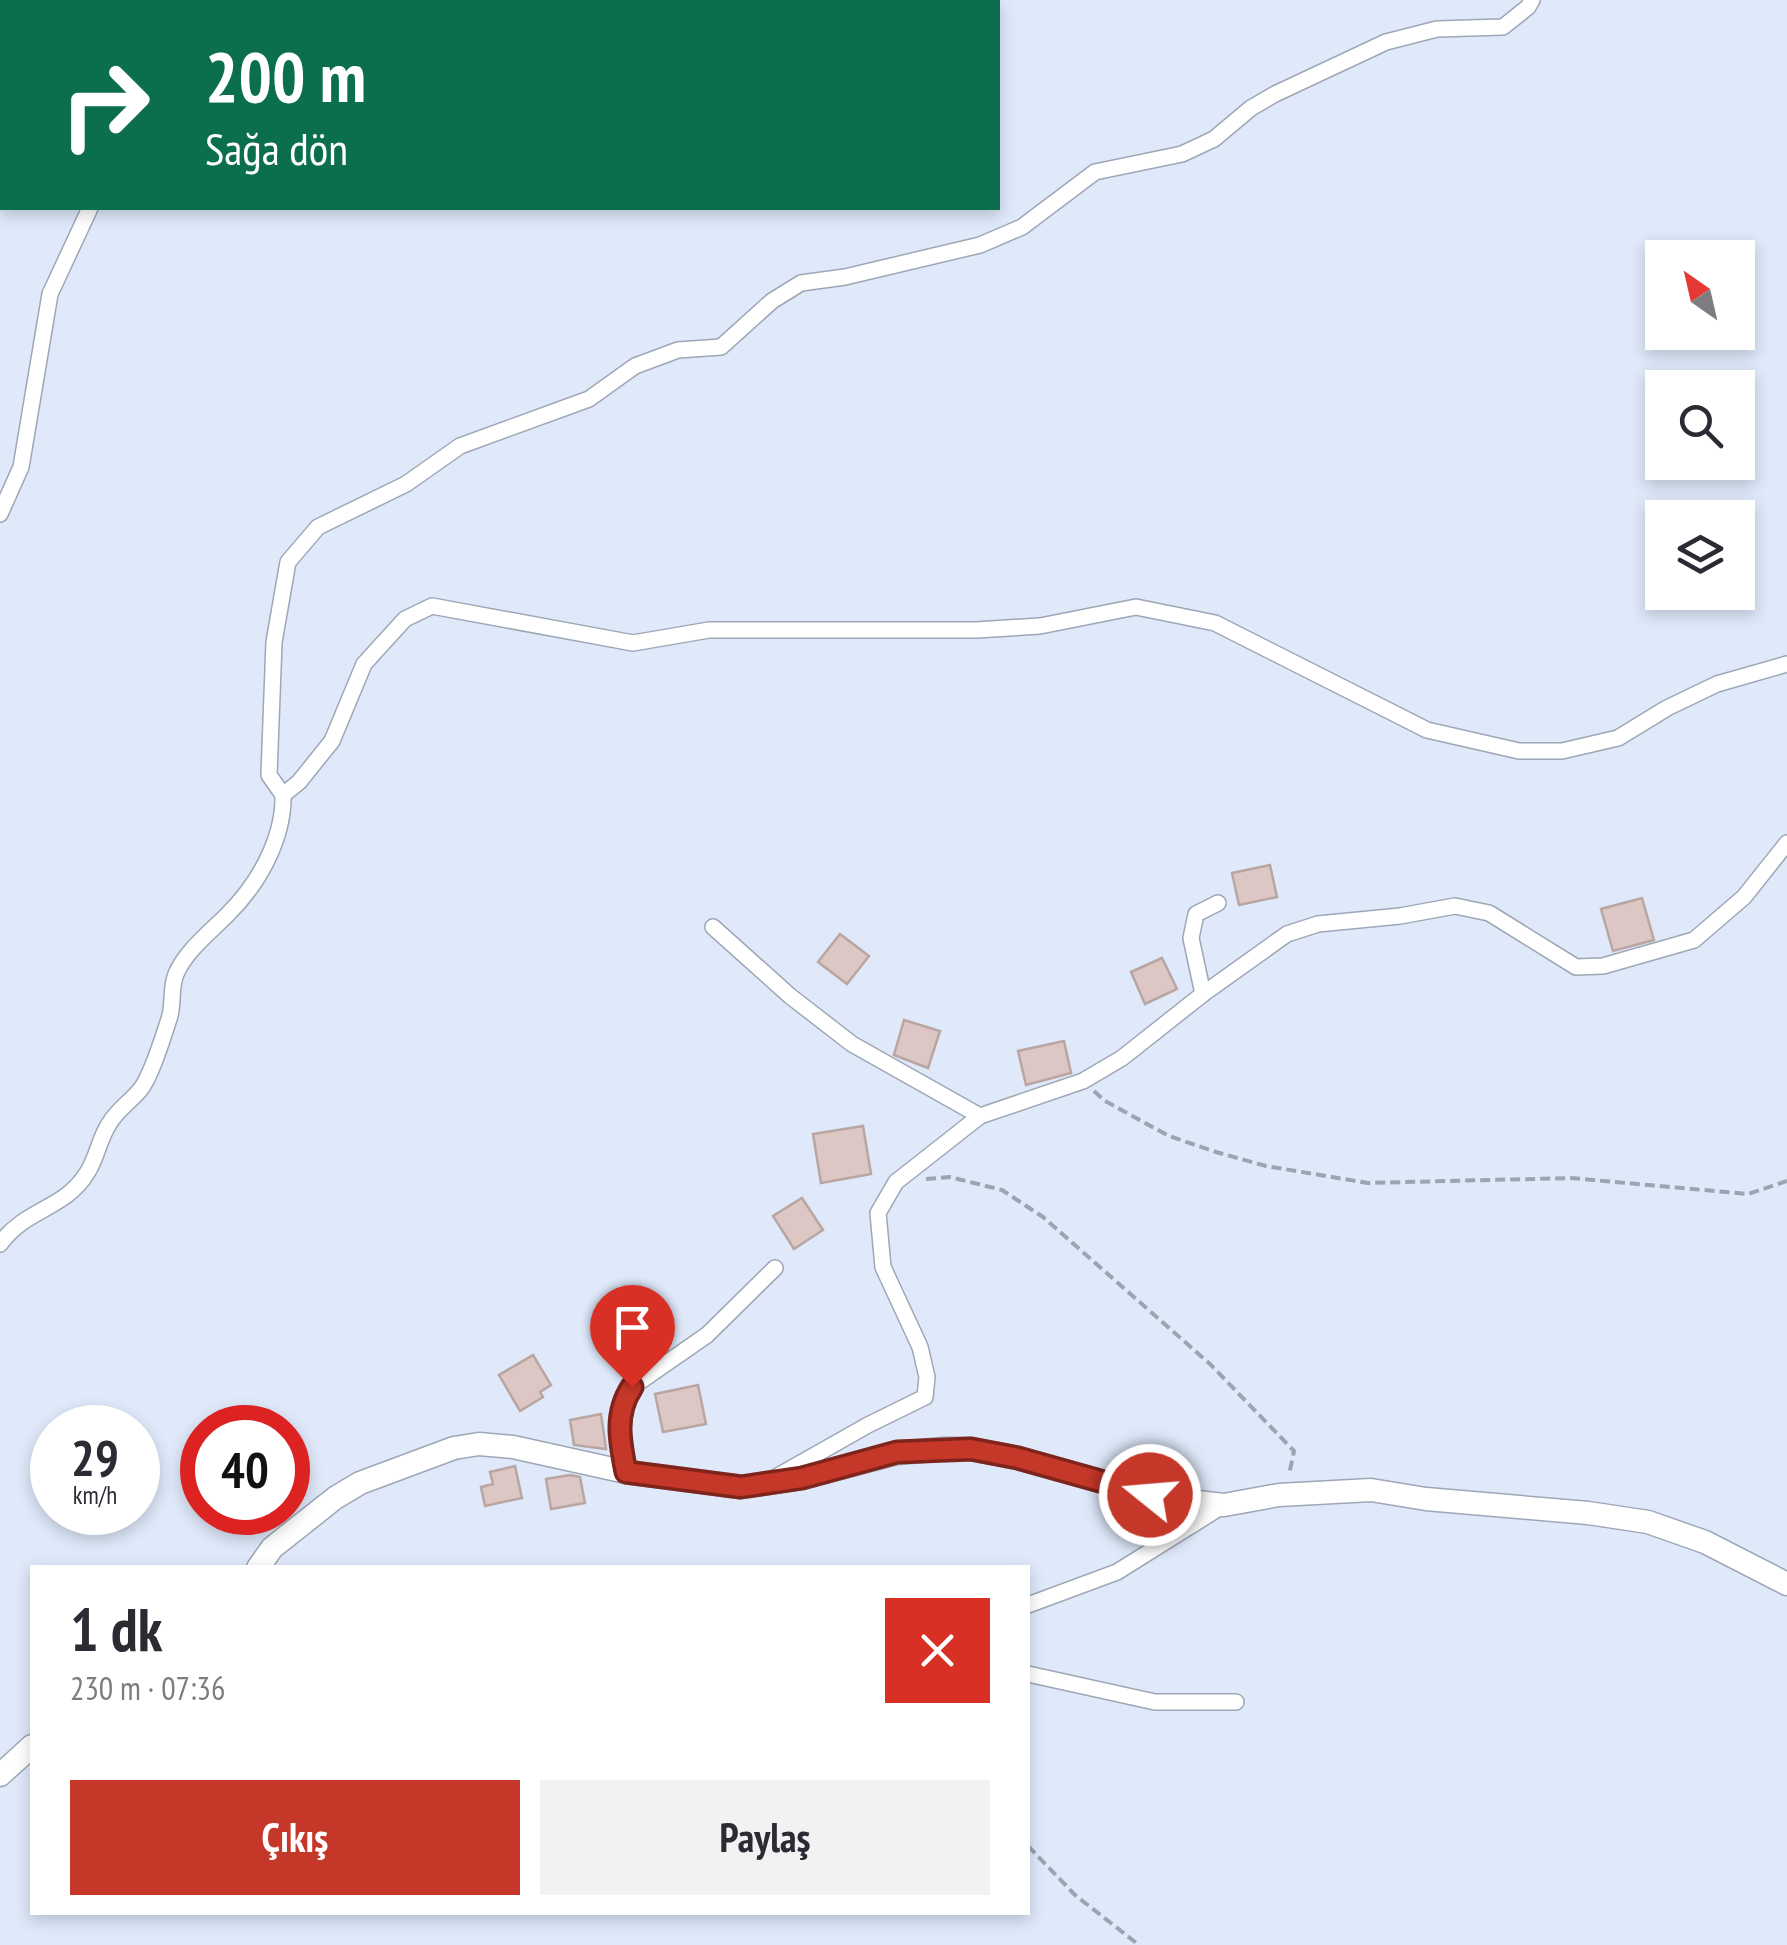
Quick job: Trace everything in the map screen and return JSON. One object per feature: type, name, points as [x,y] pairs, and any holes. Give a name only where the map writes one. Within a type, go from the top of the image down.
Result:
[{"type":"street","points":[[0,1244],[16,1224],[52,1207],[88,1172],[108,1125],[122,1105],[140,1090],[171,1015],[176,973],[190,952],[252,886],[284,820],[283,795],[269,776],[274,642],[288,562],[318,527],[406,484],[460,446],[589,399],[635,366],[678,350],[721,347],[772,301],[802,283],[845,277],[980,244],[1022,227],[1095,172],[1182,154],[1214,139],[1275,94],[1386,42],[1437,30],[1504,27],[1532,0]]},
{"type":"street","points":[[0,514],[21,467],[50,294],[89,210]]},
{"type":"street","points":[[283,795],[299,782],[332,741],[364,664],[405,618],[432,606],[633,644],[710,630],[976,630],[1040,626],[1136,607],[1215,624],[1427,730],[1519,751],[1562,752],[1618,738],[1717,684],[1787,664]]},
{"type":"street","points":[[768,1482],[868,1425],[925,1398],[927,1377],[920,1347],[883,1268],[878,1213],[896,1182],[980,1116],[1084,1081],[1122,1058],[1287,934],[1318,924],[1455,906],[1488,913],[1576,967],[1617,963],[1694,940],[1744,897],[1787,843]]},
{"type":"street","points":[[1203,994],[1191,938],[1196,914],[1218,903]]},
{"type":"street","points":[[713,927],[790,996],[852,1044],[980,1116]]},
{"type":"street","points":[[626,1472],[620,1422],[625,1398],[632,1387],[707,1335],[775,1268]]},
{"type":"street","points":[[260,1565],[272,1548],[334,1498],[360,1483],[454,1448],[479,1444],[513,1447],[626,1472],[741,1487],[802,1478],[897,1452],[971,1449],[1150,1495],[1224,1504],[1279,1495],[1371,1490],[1648,1522],[1705,1542],[1787,1584]]},
{"type":"street","points":[[1030,1604],[1117,1572],[1224,1504]]},
{"type":"street","points":[[1030,1674],[1155,1702],[1236,1702]]},
{"type":"street","points":[[0,1775],[30,1748]]},
{"type":"path","points":[[1084,1081],[1105,1102],[1181,1140],[1266,1166],[1368,1183],[1571,1178],[1748,1194],[1787,1182]]},
{"type":"path","points":[[896,1182],[950,1177],[978,1183],[1002,1190],[1043,1216],[1210,1364],[1294,1451],[1290,1475],[1279,1495]]},
{"type":"path","points":[[1030,1848],[1075,1894],[1139,1945]]},
{"type":"building","points":[[1270,865],[1277,897],[1239,905],[1232,873]]},
{"type":"building","points":[[1642,898],[1654,940],[1613,951],[1601,909]]},
{"type":"building","points":[[840,934],[869,956],[847,984],[818,962]]},
{"type":"building","points":[[1162,958],[1177,989],[1145,1004],[1131,972]]},
{"type":"building","points":[[904,1020],[940,1031],[928,1068],[894,1055]]},
{"type":"building","points":[[1064,1041],[1071,1073],[1026,1085],[1018,1051]]},
{"type":"building","points":[[863,1126],[871,1174],[821,1183],[813,1134]]},
{"type":"building","points":[[802,1198],[823,1230],[794,1249],[773,1216]]},
{"type":"building","points":[[533,1355],[551,1385],[540,1392],[543,1397],[520,1411],[499,1375]]},
{"type":"building","points":[[698,1385],[706,1424],[663,1432],[655,1394]]},
{"type":"building","points":[[601,1414],[606,1449],[574,1445],[570,1420]]},
{"type":"building","points":[[515,1466],[522,1498],[485,1506],[481,1487],[493,1484],[490,1472]]},
{"type":"building","points":[[580,1477],[585,1503],[551,1509],[546,1479]]},
{"type":"route","points":[[632,1387],[621,1409],[620,1422],[626,1472],[741,1487],[802,1478],[897,1452],[971,1449],[1150,1495]]}]
